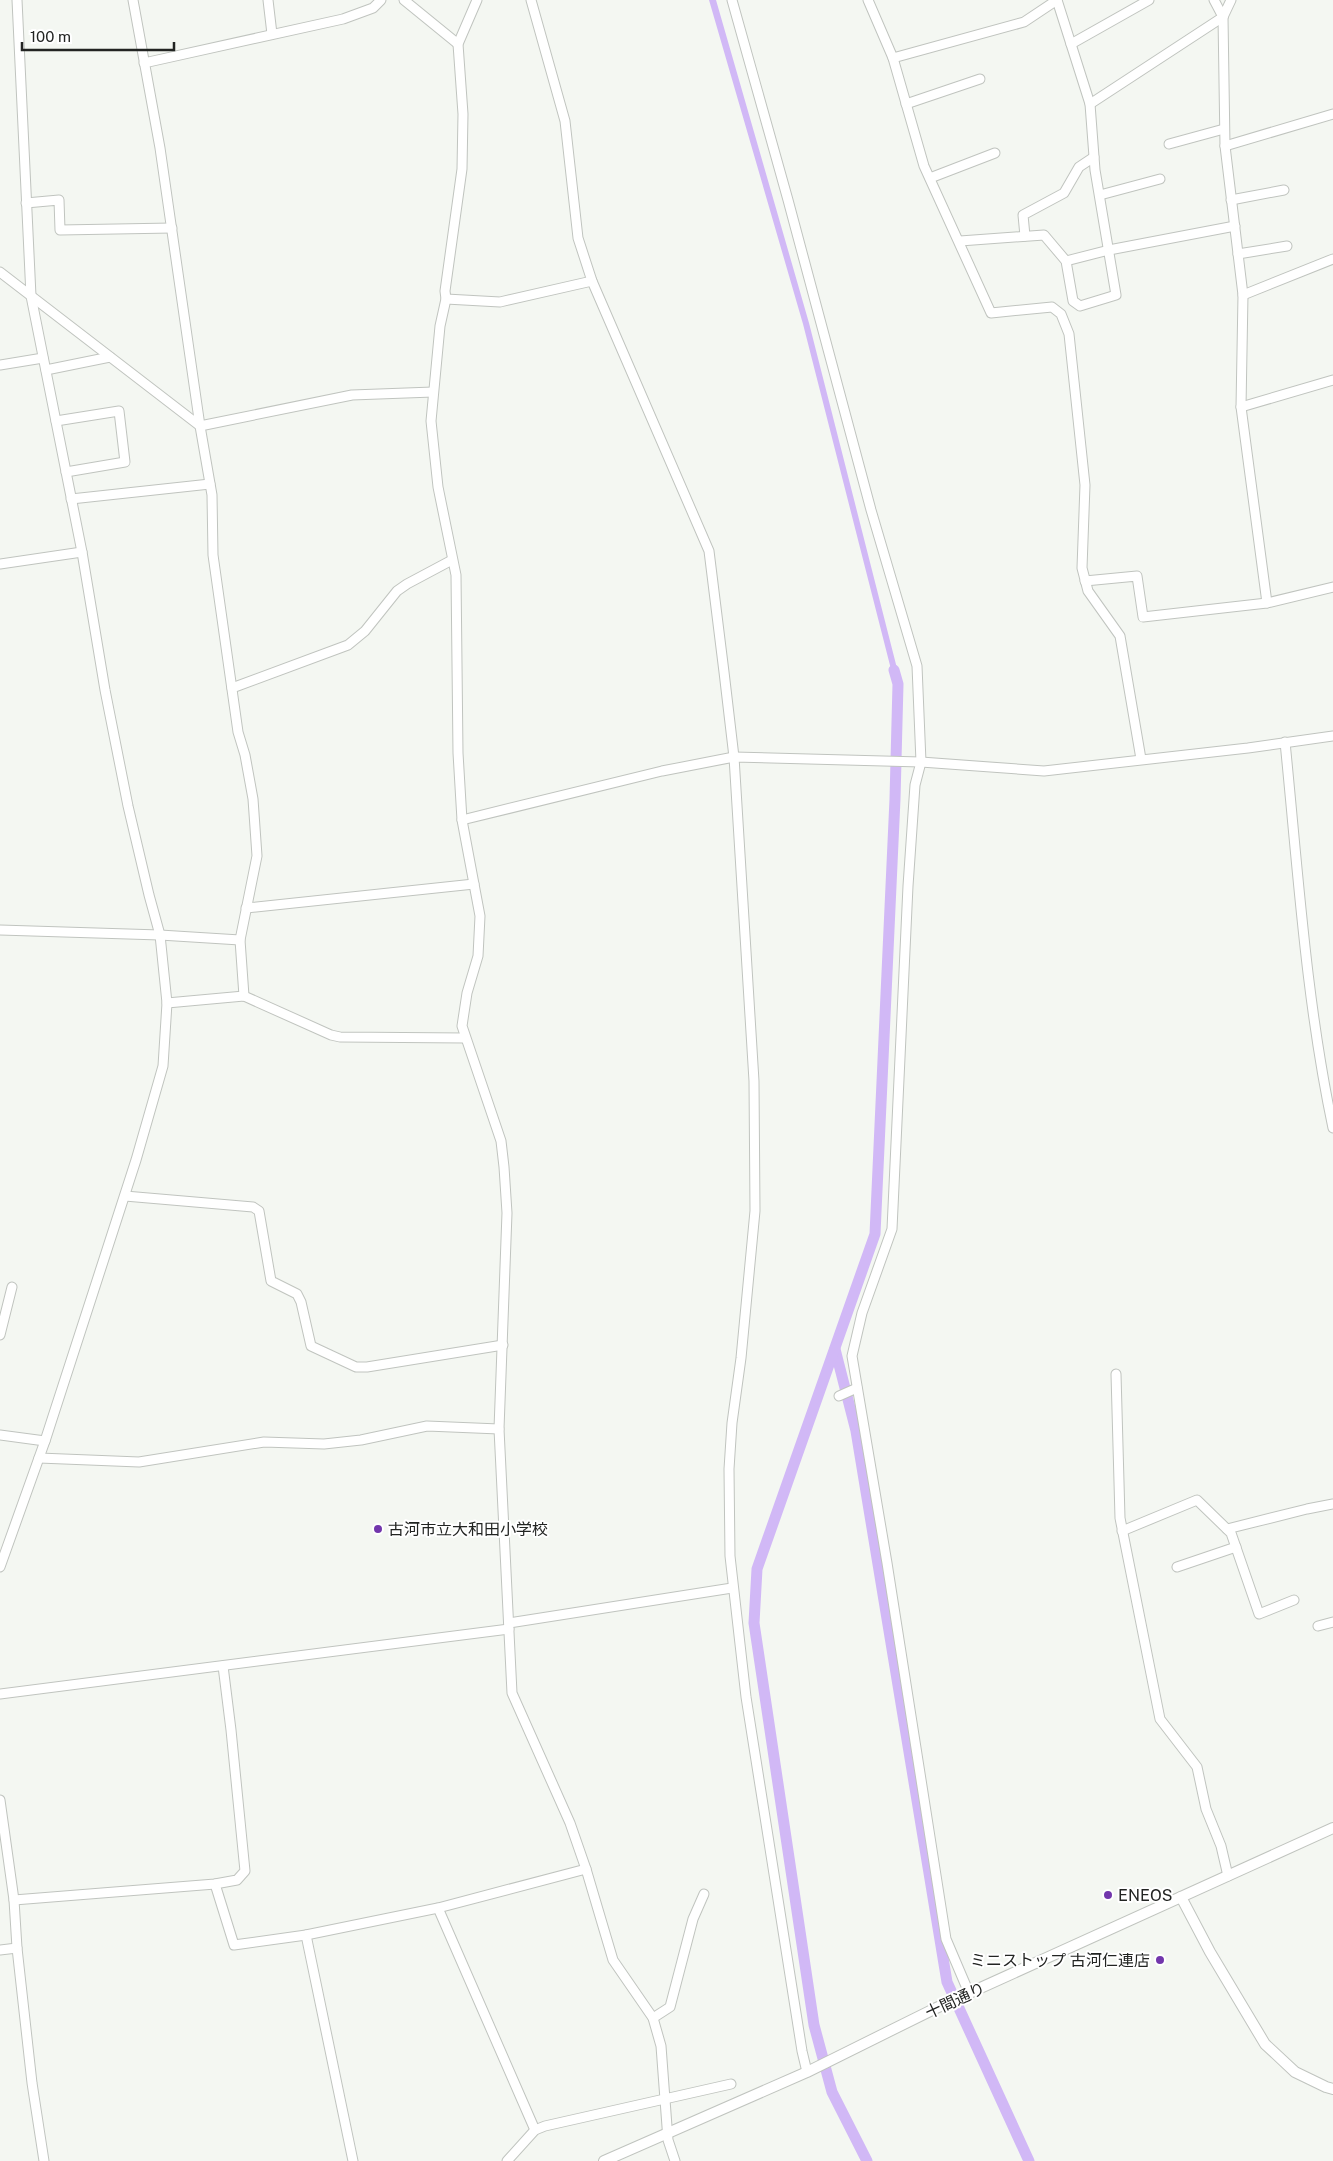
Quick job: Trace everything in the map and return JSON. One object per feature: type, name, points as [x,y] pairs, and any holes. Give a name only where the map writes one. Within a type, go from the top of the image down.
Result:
[{"type":"street","points":[[0,1567],[45,1441],[125,1196],[163,1066],[167,1003],[160,935],[128,806],[105,690],[82,552],[31,296],[17,0]]},
{"type":"street","points":[[133,0],[172,228],[210,484],[213,555],[238,732],[245,755],[253,799],[258,856],[240,940],[244,996]]},
{"type":"street","points":[[268,0],[272,34]]},
{"type":"street","points":[[144,63],[343,19],[373,8],[381,0]]},
{"type":"street","points":[[404,0],[458,44]]},
{"type":"street","points":[[477,0],[458,44],[463,114],[462,169],[444,291],[446,299],[440,326],[431,421],[438,487],[456,575],[458,752],[462,820],[480,916],[478,956],[462,1017],[465,1038],[479,1071],[501,1141],[507,1213],[499,1429],[512,1693],[570,1823],[613,1960],[653,2018],[661,2046],[668,2140],[675,2161]]},
{"type":"street","points":[[532,0],[564,121],[578,238],[592,281],[708,551],[734,757],[754,1081],[755,1211],[741,1358],[733,1410],[729,1469],[732,1588],[746,1697],[802,2051],[811,2070]]},
{"type":"street","points":[[732,0],[871,510],[917,666],[922,762],[915,785],[908,886],[892,1229],[862,1313],[852,1356],[887,1563],[946,1939],[966,1995]]},
{"type":"street","points":[[868,0],[893,58],[930,178],[991,313],[1052,307],[1061,314],[1069,334],[1085,485],[1082,568],[1088,591],[1120,636],[1141,759]]},
{"type":"street","points":[[893,58],[1024,22],[1057,0],[1090,104],[1094,157],[1116,295],[1080,306],[1073,301],[1066,261],[1044,235],[960,241]]},
{"type":"street","points":[[1071,44],[1149,0]]},
{"type":"street","points":[[1214,0],[1223,18]]},
{"type":"street","points":[[1230,0],[1223,18],[1224,146],[1243,295],[1241,407],[1267,603]]},
{"type":"street","points":[[1090,104],[1223,18]]},
{"type":"street","points":[[906,104],[980,79]]},
{"type":"street","points":[[1224,146],[1333,114]]},
{"type":"street","points":[[1169,144],[1224,129]]},
{"type":"street","points":[[930,178],[995,152]]},
{"type":"street","points":[[1025,236],[1023,215],[1064,193],[1080,167],[1094,157]]},
{"type":"street","points":[[1100,195],[1160,179]]},
{"type":"street","points":[[1232,200],[1284,190]]},
{"type":"street","points":[[26,203],[58,200],[60,230],[172,228]]},
{"type":"street","points":[[1066,261],[1109,250],[1235,226]]},
{"type":"street","points":[[1238,254],[1287,246]]},
{"type":"street","points":[[1243,295],[1333,259]]},
{"type":"street","points":[[0,272],[200,426],[352,395],[433,392]]},
{"type":"street","points":[[446,299],[500,302],[592,281]]},
{"type":"street","points":[[46,370],[110,357]]},
{"type":"street","points":[[0,365],[43,358]]},
{"type":"street","points":[[1241,407],[1333,380]]},
{"type":"street","points":[[56,421],[119,411],[125,462],[66,472]]},
{"type":"street","points":[[71,498],[210,484]]},
{"type":"street","points":[[0,564],[82,552]]},
{"type":"street","points":[[232,688],[348,645],[365,631],[397,591],[452,560]]},
{"type":"street","points":[[1085,581],[1137,576],[1143,617],[1267,603],[1333,587]]},
{"type":"street","points":[[462,820],[662,771],[734,757],[922,762],[1044,771],[1333,736]]},
{"type":"street","points":[[1285,742],[1309,994],[1323,1082],[1333,1128]]},
{"type":"street","points":[[246,908],[474,884]]},
{"type":"street","points":[[0,930],[160,935],[240,940]]},
{"type":"street","points":[[167,1003],[244,996],[331,1035],[340,1037],[465,1038]]},
{"type":"street","points":[[125,1196],[253,1207],[259,1211],[271,1281],[297,1294],[302,1302],[311,1346],[356,1367],[367,1367],[503,1345]]},
{"type":"street","points":[[0,1335],[12,1287]]},
{"type":"street","points":[[1116,1374],[1120,1518],[1160,1719],[1197,1767],[1206,1809],[1221,1846],[1228,1876]]},
{"type":"street","points":[[839,1396],[857,1388]]},
{"type":"street","points":[[39,1458],[139,1462],[264,1442],[324,1444],[361,1440],[427,1426],[499,1429]]},
{"type":"street","points":[[0,1435],[45,1441]]},
{"type":"street","points":[[1122,1531],[1197,1500],[1231,1533],[1259,1614],[1294,1600]]},
{"type":"street","points":[[1227,1530],[1333,1504]]},
{"type":"street","points":[[1177,1567],[1236,1547]]},
{"type":"street","points":[[0,1694],[222,1666],[509,1626],[732,1588]]},
{"type":"street","points":[[1318,1626],[1333,1622]]},
{"type":"street","points":[[14,1900],[215,1884],[237,1880],[245,1872],[231,1730],[222,1666]]},
{"type":"street","points":[[0,1800],[14,1900],[16,1948],[32,2083],[44,2161]]},
{"type":"street","name":"十間通り","points":[[604,2161],[668,2131],[811,2070],[942,2005],[1333,1828]]},
{"type":"street","points":[[215,1884],[234,1946],[306,1935],[438,1908],[586,1869]]},
{"type":"street","points":[[653,2018],[670,2007],[693,1919],[704,1894]]},
{"type":"street","points":[[1181,1897],[1210,1952],[1266,2044],[1295,2072],[1326,2088],[1333,2089]]},
{"type":"street","points":[[438,1908],[535,2130]]},
{"type":"street","points":[[306,1935],[353,2161]]},
{"type":"street","points":[[0,1950],[16,1948]]},
{"type":"street","points":[[507,2161],[535,2130],[545,2126],[731,2084]]},
{"type":"shaded area","points":[[709,0],[716,0],[809,323],[901,684],[895,685],[803,324]]},
{"type":"waterway","points":[[867,2161],[832,2092],[814,2025],[754,1623],[757,1569],[875,1234],[895,799],[898,684],[894,670]]},
{"type":"waterway","points":[[835,1349],[856,1431],[947,1982],[1029,2161]]},
{"type":"place","name":"古河市立大和田小学校","points":[[378,1529]]},
{"type":"place","name":"ENEOS","points":[[1108,1895]]},
{"type":"place","name":"ミニストップ 古河仁連店","points":[[1160,1960]]}]
